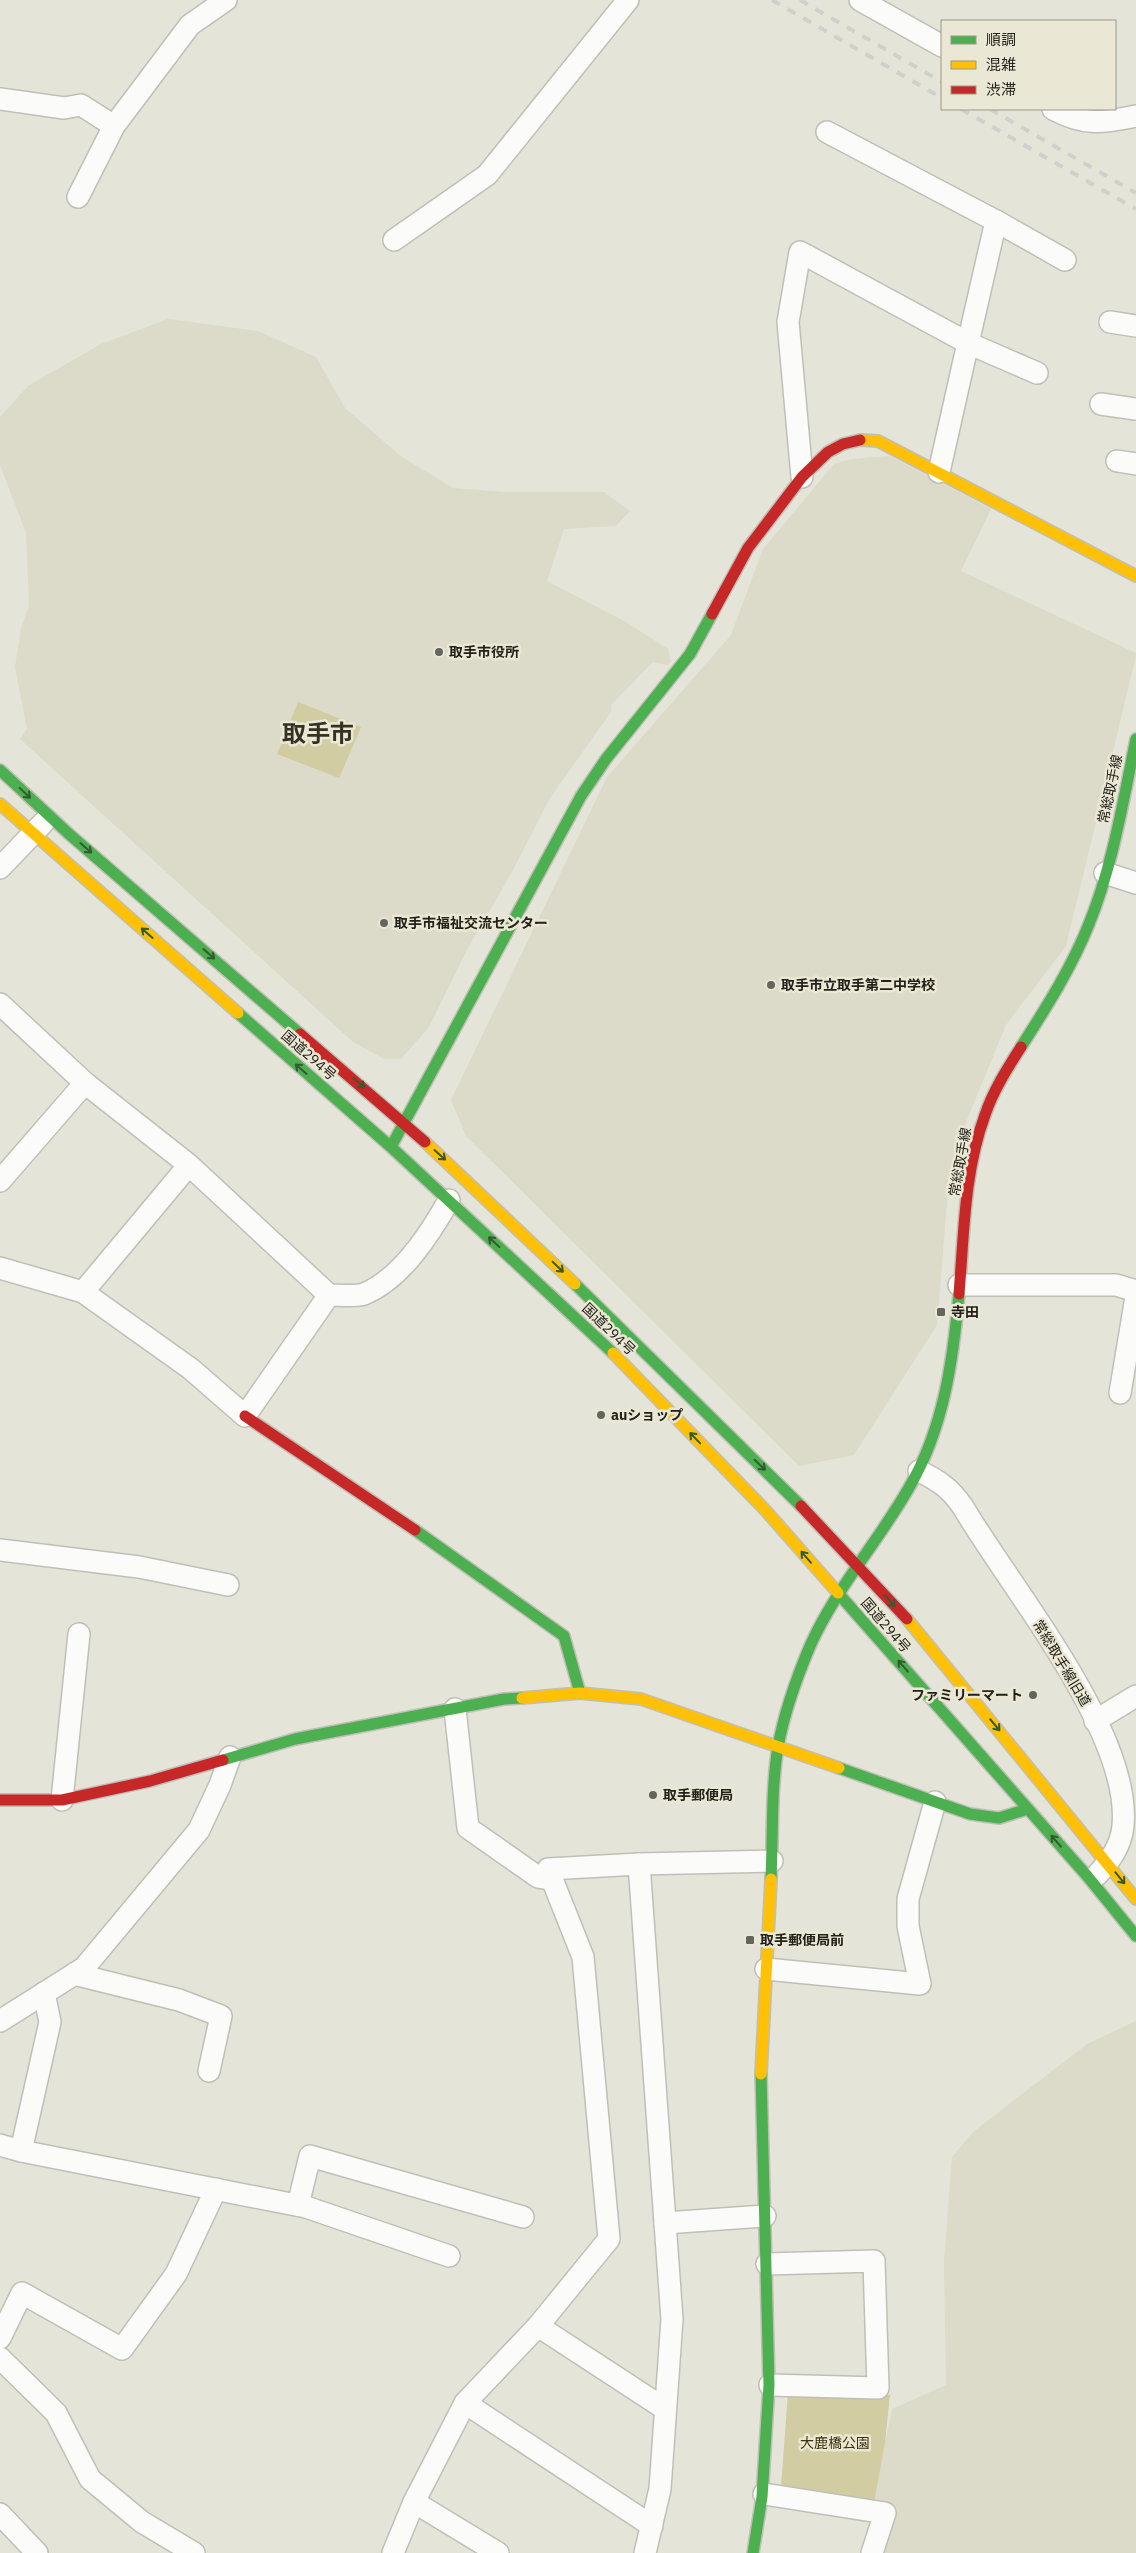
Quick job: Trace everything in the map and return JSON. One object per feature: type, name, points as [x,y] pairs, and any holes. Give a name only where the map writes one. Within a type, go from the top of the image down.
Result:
[{"type":"main road","points":[[391,1147],[581,796],[606,759],[690,654],[748,548],[802,477],[828,452],[843,444],[862,440],[878,441],[1136,576]]},
{"type":"main road","name":"常総取手線","points":[[753,2553],[764,2494],[770,2385],[761,2101],[778,1747],[789,1700],[801,1667],[838,1593],[889,1522],[919,1472],[937,1424],[947,1383],[960,1285],[972,1159],[982,1122],[998,1084],[1054,992],[1079,946],[1129,811],[1136,739]]},
{"type":"main road","name":"国道294号","points":[[0,770],[50,816],[404,1123],[594,1302],[808,1512],[900,1611],[1136,1898]]},
{"type":"main road","name":"国道294号","points":[[0,804],[391,1147],[606,1346],[767,1512],[1091,1881],[1136,1936]]},
{"type":"main road","points":[[245,1416],[416,1530],[564,1636],[580,1692]]},
{"type":"main road","points":[[0,1800],[62,1800],[150,1781],[294,1738],[504,1700],[580,1692],[641,1700],[935,1802],[988,1818],[1010,1818],[1028,1809]]},
{"type":"street","points":[[78,197],[114,126],[190,25],[226,0]]},
{"type":"street","points":[[394,240],[487,174],[628,0]]},
{"type":"street","points":[[860,0],[941,45]]},
{"type":"street","points":[[0,99],[64,108],[81,105],[114,126]]},
{"type":"street","points":[[1055,110],[1071,119],[1084,122],[1111,121],[1136,116]]},
{"type":"street","points":[[828,132],[996,221],[1065,260]]},
{"type":"street","points":[[939,472],[996,221]]},
{"type":"street","points":[[802,477],[788,322],[800,252],[968,343],[1037,373]]},
{"type":"street","points":[[1110,322],[1136,326]]},
{"type":"street","points":[[1101,404],[1136,409]]},
{"type":"street","points":[[0,868],[50,816]]},
{"type":"street","points":[[1105,873],[1136,883]]},
{"type":"street","points":[[0,1004],[85,1083],[189,1165],[329,1295],[362,1295],[389,1280],[432,1231],[449,1200]]},
{"type":"street","points":[[0,1181],[85,1083]]},
{"type":"street","points":[[83,1292],[189,1165]]},
{"type":"street","points":[[0,1268],[83,1292],[191,1369],[245,1416],[329,1295]]},
{"type":"street","points":[[960,1285],[1116,1285],[1136,1292]]},
{"type":"street","points":[[1120,1393],[1136,1297]]},
{"type":"street","name":"常総取手線旧道","points":[[919,1472],[939,1481],[955,1494],[1080,1688],[1110,1754],[1120,1787],[1124,1816],[1123,1828],[1116,1852],[1108,1864],[1091,1881]]},
{"type":"street","points":[[0,1550],[139,1567],[228,1585]]},
{"type":"street","points":[[62,1800],[79,1634]]},
{"type":"street","points":[[1095,1721],[1136,1696]]},
{"type":"street","points":[[455,1709],[468,1828],[538,1877],[552,1879]]},
{"type":"street","points":[[0,2021],[84,1968],[199,1830],[220,1785],[230,1757]]},
{"type":"street","points":[[766,1969],[920,1984],[908,1926],[908,1899],[935,1802]]},
{"type":"street","points":[[393,2553],[414,2502],[465,2403],[538,2326],[609,2240],[583,1957],[548,1869],[639,1864],[772,1861]]},
{"type":"street","points":[[639,1864],[672,2319],[660,2489],[645,2553]]},
{"type":"street","points":[[74,1974],[179,2000],[220,2016],[209,2071]]},
{"type":"street","points":[[21,2151],[50,2022],[44,1993]]},
{"type":"street","points":[[0,2145],[21,2151],[298,2205],[449,2256]]},
{"type":"street","points":[[298,2205],[310,2156],[523,2217]]},
{"type":"street","points":[[0,2338],[22,2293],[122,2349],[176,2274],[216,2189]]},
{"type":"street","points":[[665,2223],[765,2216]]},
{"type":"street","points":[[767,2264],[874,2261],[878,2388],[770,2385]]},
{"type":"street","points":[[538,2326],[666,2409]]},
{"type":"street","points":[[0,2358],[56,2413],[90,2479],[142,2522],[194,2553]]},
{"type":"street","points":[[465,2403],[652,2526]]},
{"type":"street","points":[[764,2494],[885,2513],[872,2553]]},
{"type":"street","points":[[414,2502],[498,2553]]},
{"type":"street","points":[[0,2514],[37,2553]]},
{"type":"shaded area","points":[[168,319],[258,331],[316,357],[345,408],[402,457],[453,488],[505,492],[604,492],[630,511],[616,526],[564,529],[547,581],[626,622],[668,649],[671,662],[667,665],[653,662],[611,705],[611,712],[550,798],[513,870],[467,950],[429,1027],[401,1059],[384,1059],[353,1042],[20,739],[27,729],[15,667],[21,628],[29,606],[26,533],[0,465],[0,417],[28,386],[101,344]]},
{"type":"shaded area","name":"取手市立取手第二中学校","points":[[890,456],[991,509],[961,571],[1136,653],[1136,656],[1066,946],[1006,1025],[964,1127],[948,1190],[937,1325],[854,1455],[799,1466],[466,1136],[451,1100],[607,777],[731,635],[763,549],[834,464],[851,459]]},
{"type":"shaded area","points":[[1136,2021],[1136,2553],[878,2553],[872,2505],[892,2409],[946,2385],[944,2261],[952,2157],[973,2132],[1087,2044]]},
{"type":"green space","points":[[298,702],[361,727],[339,778],[277,754]]},
{"type":"green space","name":"大鹿橋公園","points":[[788,2393],[890,2395],[885,2443],[874,2502],[781,2486]]},
{"type":"railway","points":[[772,0],[941,97]]},
{"type":"railway","points":[[800,0],[941,81]]},
{"type":"railway","points":[[963,110],[1136,209]]},
{"type":"railway","points":[[992,110],[1136,193]]},
{"type":"traffic: fast","points":[[392,1145],[581,796],[606,759],[690,654],[712,614]]},
{"type":"traffic: fast","points":[[1021,1047],[1067,972],[1089,924],[1105,879],[1117,833],[1136,739]]},
{"type":"traffic: fast","points":[[0,770],[69,834],[300,1034]]},
{"type":"traffic: fast","points":[[238,1013],[391,1147],[613,1353]]},
{"type":"traffic: fast","points":[[575,1284],[801,1506]]},
{"type":"traffic: fast","points":[[771,1879],[773,1796],[776,1763],[791,1695],[820,1625],[845,1584],[898,1506],[922,1464],[939,1417],[945,1393],[954,1344],[959,1294]]},
{"type":"traffic: fast","points":[[415,1530],[564,1636],[580,1693]]},
{"type":"traffic: fast","points":[[838,1593],[1088,1877],[1136,1936]]},
{"type":"traffic: fast","points":[[223,1760],[295,1739],[504,1699],[522,1698]]},
{"type":"traffic: fast","points":[[839,1768],[970,1814],[999,1818],[1028,1809]]},
{"type":"traffic: fast","points":[[753,2553],[762,2497],[769,2385],[761,2074]]},
{"type":"traffic: slow","points":[[860,440],[878,441],[1136,576]]},
{"type":"traffic: slow","points":[[0,804],[238,1013]]},
{"type":"traffic: slow","points":[[425,1142],[575,1284]]},
{"type":"traffic: slow","points":[[613,1353],[767,1512],[838,1593]]},
{"type":"traffic: slow","points":[[907,1619],[1136,1899]]},
{"type":"traffic: slow","points":[[522,1698],[580,1693],[641,1699],[839,1768]]},
{"type":"traffic: slow","points":[[761,2074],[771,1879]]},
{"type":"traffic: jam","points":[[712,614],[748,548],[802,477],[828,452],[843,444],[860,440]]},
{"type":"traffic: jam","points":[[300,1034],[425,1142]]},
{"type":"traffic: jam","points":[[959,1294],[966,1203],[978,1137],[992,1097],[1021,1047]]},
{"type":"traffic: jam","points":[[245,1416],[415,1530]]},
{"type":"traffic: jam","points":[[801,1506],[907,1619]]},
{"type":"traffic: jam","points":[[0,1800],[62,1800],[150,1781],[223,1760]]},
{"type":"place","name":"取手市役所","points":[[439,652]]},
{"type":"place","name":"取手市福祉交流センター","points":[[384,923]]},
{"type":"place","name":"取手市立取手第二中学校","points":[[771,985]]},
{"type":"place","name":"寺田","points":[[941,1312]]},
{"type":"place","name":"auショップ","points":[[601,1415]]},
{"type":"place","name":"ファミリーマート","points":[[1033,1695]]},
{"type":"place","name":"取手郵便局","points":[[653,1795]]},
{"type":"place","name":"取手郵便局前","points":[[750,1940]]},
{"type":"district","name":"取手市","points":[[318,733]]}]
